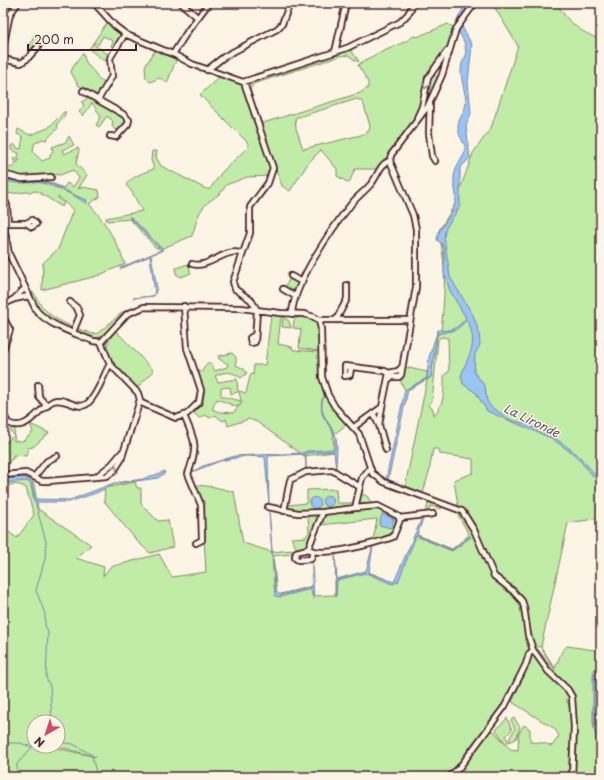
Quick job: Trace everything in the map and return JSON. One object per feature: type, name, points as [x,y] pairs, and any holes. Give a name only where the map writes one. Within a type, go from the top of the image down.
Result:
[{"type":"street","points":[[3,48],[10,12],[18,3]]},
{"type":"street","points":[[94,3],[125,34],[207,70],[244,82],[335,52],[400,22],[408,14],[414,3]]},
{"type":"street","points":[[181,3],[197,17]]},
{"type":"street","points":[[173,54],[197,17],[209,3]]},
{"type":"street","points":[[207,70],[225,56],[277,29],[282,24],[290,3]]},
{"type":"street","points":[[335,52],[346,3]]},
{"type":"street","points":[[389,380],[392,377],[399,378],[416,282],[416,222],[390,161],[391,155],[430,101],[440,78],[456,29],[475,3]]},
{"type":"street","points":[[98,100],[112,76],[110,58],[125,34]]},
{"type":"street","points":[[414,124],[422,107],[428,78],[443,58],[452,41]]},
{"type":"street","points":[[3,60],[20,63],[27,59],[38,47]]},
{"type":"street","points":[[431,73],[437,73],[440,78]]},
{"type":"street","points":[[244,82],[273,168],[268,183],[250,206],[250,233],[235,272],[233,287],[239,293],[251,300],[257,310],[255,335]]},
{"type":"street","points":[[83,91],[123,114],[129,120],[116,137],[110,136]]},
{"type":"street","points":[[430,101],[429,133],[432,156],[435,161]]},
{"type":"street","points":[[292,314],[295,296],[316,256],[351,205],[373,182],[383,164],[390,161]]},
{"type":"street","points":[[3,174],[22,179],[51,177]]},
{"type":"street","points":[[3,197],[7,205],[8,223],[26,223]]},
{"type":"street","points":[[3,221],[9,254],[29,296],[42,317],[74,332],[101,342],[110,364],[138,393],[139,402],[124,449],[108,468],[95,477],[48,481],[23,473],[3,475]]},
{"type":"street","points":[[192,264],[206,264],[235,252],[242,254]]},
{"type":"street","points":[[291,276],[302,282]]},
{"type":"street","points":[[336,320],[347,299],[347,285]]},
{"type":"street","points":[[3,305],[14,299],[25,288]]},
{"type":"street","points":[[284,289],[295,296]]},
{"type":"street","points":[[14,299],[29,296]]},
{"type":"street","points":[[70,302],[76,306],[80,315],[74,332]]},
{"type":"street","points":[[101,342],[127,314],[144,307],[184,306],[257,310],[313,316],[319,320],[397,318],[410,320]]},
{"type":"street","points":[[139,402],[173,417],[184,416],[196,407],[201,395],[187,348],[184,306]]},
{"type":"street","points":[[3,317],[9,325],[10,332],[3,350]]},
{"type":"street","points":[[319,320],[321,329],[323,383],[333,406],[354,427],[360,436],[372,474],[384,482],[462,512],[470,521],[494,576],[513,591],[522,601],[528,636],[533,650],[548,671],[568,690],[572,697],[574,727],[572,777]]},
{"type":"street","points":[[3,414],[8,423],[13,425],[22,425],[47,406],[58,400],[82,406],[89,402],[110,364]]},
{"type":"street","points":[[351,367],[385,371],[389,373],[400,371]]},
{"type":"street","points":[[379,425],[389,380],[389,373]]},
{"type":"street","points":[[38,385],[39,397],[47,406]]},
{"type":"street","points":[[354,427],[382,407]]},
{"type":"street","points":[[373,413],[379,425],[386,450]]},
{"type":"street","points":[[184,416],[194,439],[196,451],[188,474],[201,505],[202,540],[196,544]]},
{"type":"street","points":[[34,477],[45,462],[57,456]]},
{"type":"street","points":[[355,508],[365,473],[370,468]]},
{"type":"street","points":[[284,511],[290,480],[306,472],[332,470],[360,487]]},
{"type":"street","points":[[362,481],[372,474]]},
{"type":"street","points":[[268,508],[298,513],[378,506],[400,518],[433,514]]},
{"type":"street","points":[[308,550],[323,512]]},
{"type":"street","points":[[313,552],[311,559],[298,560],[295,558],[296,552],[308,550],[313,552],[338,550],[392,538],[400,518]]},
{"type":"street","points":[[449,777],[459,768],[505,706],[526,664],[530,652],[533,650]]},
{"type":"green space","points":[[492,3],[557,3],[565,16],[575,26],[587,34],[601,40],[601,518],[568,523],[541,647],[555,668],[562,651],[567,646],[601,651],[601,674],[599,676],[595,669],[593,672],[597,680],[597,714],[601,750],[601,777],[573,777],[575,699],[573,693],[550,670],[536,651],[538,649],[554,671],[555,670],[540,646],[535,648],[532,654],[566,690],[571,699],[566,700],[569,705],[571,719],[570,777],[451,777],[493,730],[510,749],[518,750],[519,733],[524,725],[530,729],[530,742],[543,743],[552,746],[559,736],[555,729],[512,702],[519,687],[517,685],[524,677],[527,666],[500,709],[470,751],[447,777],[3,777],[3,528],[17,538],[34,515],[26,488],[14,484],[3,489],[3,476],[29,475],[34,484],[38,509],[91,545],[76,558],[104,567],[103,576],[110,567],[159,554],[172,577],[206,572],[204,537],[196,485],[215,487],[234,492],[243,543],[272,552],[292,550],[292,554],[273,556],[277,595],[312,586],[312,596],[335,595],[335,580],[366,571],[393,582],[395,581],[415,534],[452,549],[469,535],[456,511],[458,506],[454,480],[473,473],[473,459],[440,454],[439,449],[433,449],[423,493],[405,486],[427,380],[431,377],[437,336],[441,332],[444,270],[438,232],[454,206],[473,153],[491,128],[518,46]],"holes":[[[441,337],[448,338],[449,372],[444,375],[444,392],[442,401],[434,415],[433,409],[429,406],[432,401],[438,340]]]},
{"type":"green space","points":[[108,21],[119,32],[120,37],[113,47],[111,46],[113,41],[103,36],[98,45],[94,42],[93,44],[109,55],[107,60],[104,61],[89,49]]},
{"type":"green space","points":[[448,24],[456,29],[449,47],[432,74],[439,78],[430,96],[429,107],[426,112],[414,120],[378,169],[355,169],[349,183],[337,176],[337,169],[321,150],[309,162],[290,191],[282,186],[246,85],[247,82],[350,49],[359,61],[358,62],[348,55],[341,56],[253,84],[250,90],[261,122],[263,123],[360,93],[368,88],[368,82],[358,65],[414,36],[417,37]],"holes":[[[357,99],[363,102],[370,126],[369,131],[361,135],[303,149],[296,128],[295,118]]]},
{"type":"green space","points":[[34,35],[40,39],[27,55]]},
{"type":"green space","points":[[156,49],[177,58],[167,83],[160,78],[150,82],[146,78],[145,66]]},
{"type":"green space","points":[[83,53],[86,62],[99,80],[106,83],[96,96],[78,85],[71,72]]},
{"type":"green space","points":[[219,77],[243,84],[272,168],[269,176],[247,177],[226,185],[221,193],[208,202],[200,212],[192,236],[163,248],[156,248],[130,219],[107,221],[106,218],[142,211],[132,192],[126,185],[135,177],[154,169],[151,160],[152,151],[157,151],[156,157],[161,166],[206,189],[210,189],[222,172],[248,147],[248,143],[200,95]]},
{"type":"green space","points":[[88,98],[123,118],[126,123],[120,129],[115,130],[112,126],[113,121],[107,116],[99,127],[96,125],[101,116],[92,103],[83,116],[79,112],[84,106],[82,102]]},
{"type":"green space","points":[[65,111],[65,115],[57,124],[58,128],[46,140],[42,139],[34,144],[33,152],[42,161],[50,158],[50,154],[53,151],[52,147],[66,142],[69,136],[74,145],[62,150],[64,154],[78,148],[79,150],[76,164],[87,175],[78,189],[82,187],[99,190],[100,197],[89,204],[110,232],[125,264],[97,276],[42,290],[43,263],[58,249],[73,210],[58,196],[58,198],[64,203],[62,207],[37,191],[7,194],[3,186],[3,176],[22,177],[7,174],[7,164],[11,168],[20,160],[18,159],[15,163],[13,159],[18,157],[19,153],[11,150],[11,146],[14,144],[17,148],[21,149],[23,137],[17,134],[18,129],[30,135],[48,128]],"holes":[[[73,170],[79,178],[73,187],[67,183],[64,188],[43,180],[51,174],[60,175]]]},
{"type":"green space","points":[[188,264],[191,273],[181,277],[176,274],[176,268]]},
{"type":"green space","points":[[290,278],[299,283],[294,293],[285,287]]},
{"type":"green space","points":[[29,292],[34,293],[45,309],[58,320],[93,334],[98,333],[124,311],[125,313],[101,337],[93,338],[49,320],[37,310]]},
{"type":"green space","points":[[271,315],[281,316],[278,344],[292,347],[293,350],[319,352],[321,383],[324,391],[333,408],[347,424],[333,435],[334,452],[304,456],[257,422],[249,419],[228,426],[226,419],[223,421],[215,415],[210,418],[205,415],[199,418],[194,413],[201,404],[204,404],[202,401],[203,392],[198,373],[202,371],[207,363],[210,363],[215,371],[227,367],[228,364],[219,359],[218,356],[232,353],[236,357],[236,365],[244,369],[247,373],[241,378],[228,372],[215,376],[218,382],[237,379],[238,392],[231,394],[230,387],[221,388],[221,396],[241,401],[239,391],[246,393],[250,376],[252,374],[253,375],[254,365],[265,365]],"holes":[[[217,399],[237,407],[241,402],[243,402],[233,413],[219,412],[212,409]]]},
{"type":"green space","points":[[283,317],[289,321],[291,328],[282,327]]},
{"type":"green space","points":[[299,317],[312,320],[318,328],[319,351],[299,348],[301,329],[293,328],[294,320]]},
{"type":"green space","points":[[116,331],[154,371],[137,388],[123,376],[111,362],[108,355],[107,347],[109,339]]},
{"type":"green space","points":[[404,367],[427,372],[427,378],[405,390],[401,383]]},
{"type":"green space","points":[[30,424],[49,433],[33,447],[28,448],[26,456],[13,455],[13,459],[10,460],[8,465],[8,471],[3,472],[3,438],[7,442],[14,435],[10,431],[11,428],[15,428],[14,441],[23,441],[33,432]]},
{"type":"green space","points":[[135,482],[137,488],[141,488],[141,504],[158,521],[168,520],[173,547],[150,553],[137,541],[104,501],[105,488]]},
{"type":"green space","points":[[336,489],[337,503],[354,503],[352,506],[339,509],[309,511],[300,511],[288,507],[288,505],[307,503],[307,490]]},
{"type":"green space","points":[[361,494],[367,496],[372,504],[360,504],[359,501]]},
{"type":"green space","points":[[429,501],[442,506],[441,509],[431,506],[425,513]]},
{"type":"green space","points":[[377,508],[396,518],[395,528],[393,531],[382,538],[373,540],[377,519],[320,525],[323,518],[328,514]]},
{"type":"green space","points":[[308,515],[316,515],[318,519],[308,542],[301,548],[297,549],[291,538],[306,537],[309,532]]},
{"type":"green space","points":[[507,718],[512,730],[506,736],[508,742],[506,744],[496,730]]},
{"type":"green space","points":[[514,718],[520,727],[516,739],[509,742],[515,729],[511,720]]},
{"type":"water","points":[[466,3],[472,3],[459,21],[472,45],[468,82],[471,113],[466,126],[470,158],[460,168],[460,206],[446,228],[444,236],[450,277],[473,315],[479,332],[480,345],[475,354],[474,372],[485,386],[487,401],[491,407],[511,420],[526,424],[556,439],[577,454],[601,481],[595,478],[575,455],[551,438],[487,411],[476,393],[463,384],[461,376],[472,349],[471,329],[467,320],[456,330],[437,334],[431,377],[408,390],[388,480],[386,479],[405,390],[427,378],[429,357],[438,330],[450,330],[466,318],[450,291],[444,273],[444,249],[442,244],[437,240],[440,231],[455,204],[455,173],[466,149],[459,135],[458,129],[459,121],[466,104],[461,71],[463,60],[466,56],[465,44],[455,24]]},
{"type":"water","points":[[3,178],[14,181],[47,182],[87,200],[86,204],[72,195],[46,184],[16,183],[7,181]]},
{"type":"water","points":[[129,217],[131,217],[163,250],[151,255],[157,288],[155,294],[150,256],[120,269],[161,250]]},
{"type":"water","points":[[322,410],[325,418],[334,433],[336,438],[336,470],[334,451],[306,453],[306,469],[305,454],[268,456],[269,505],[265,457],[246,456],[220,461],[192,472],[203,466],[235,456],[303,453],[307,451],[335,449],[335,436],[322,414]]},
{"type":"water","points":[[164,471],[165,473],[158,478],[115,484],[96,493],[69,502],[34,502],[31,485],[28,481],[3,483],[3,479],[25,477],[32,483],[35,499],[70,500],[114,483],[143,479]]},
{"type":"water","points":[[328,495],[332,497],[334,501],[332,505],[328,507],[324,505],[322,501],[324,497]]},
{"type":"water","points":[[315,497],[319,499],[321,503],[319,507],[315,509],[311,507],[309,503],[311,499]]},
{"type":"water","points":[[269,511],[275,591],[280,595],[312,587],[312,561],[314,599],[311,589],[280,597],[275,596]]},
{"type":"water","points":[[382,514],[394,519],[391,528],[379,525]]},
{"type":"water","points":[[422,518],[423,519],[417,535],[452,550],[470,536],[471,537],[452,551],[416,536],[398,582],[392,584],[366,573],[337,580],[336,597],[335,554],[337,579],[366,571],[373,545],[369,573],[394,582]]},
{"type":"water","points":[[601,670],[595,675],[594,722],[601,770],[593,722],[593,675]]},
{"type":"waterway","points":[[35,501],[46,542],[45,559],[36,590],[45,614],[45,626],[48,631],[46,678],[50,686],[52,714]]},
{"type":"waterway","points":[[465,509],[478,530]]},
{"type":"waterway","points":[[3,743],[20,743],[26,745]]},
{"type":"waterway","points":[[66,743],[73,744],[92,755],[97,777]]},
{"type":"waterway","points":[[15,777],[17,773],[17,764],[26,754]]},
{"type":"water label","name":"La Lironde","points":[[532,420]]}]
